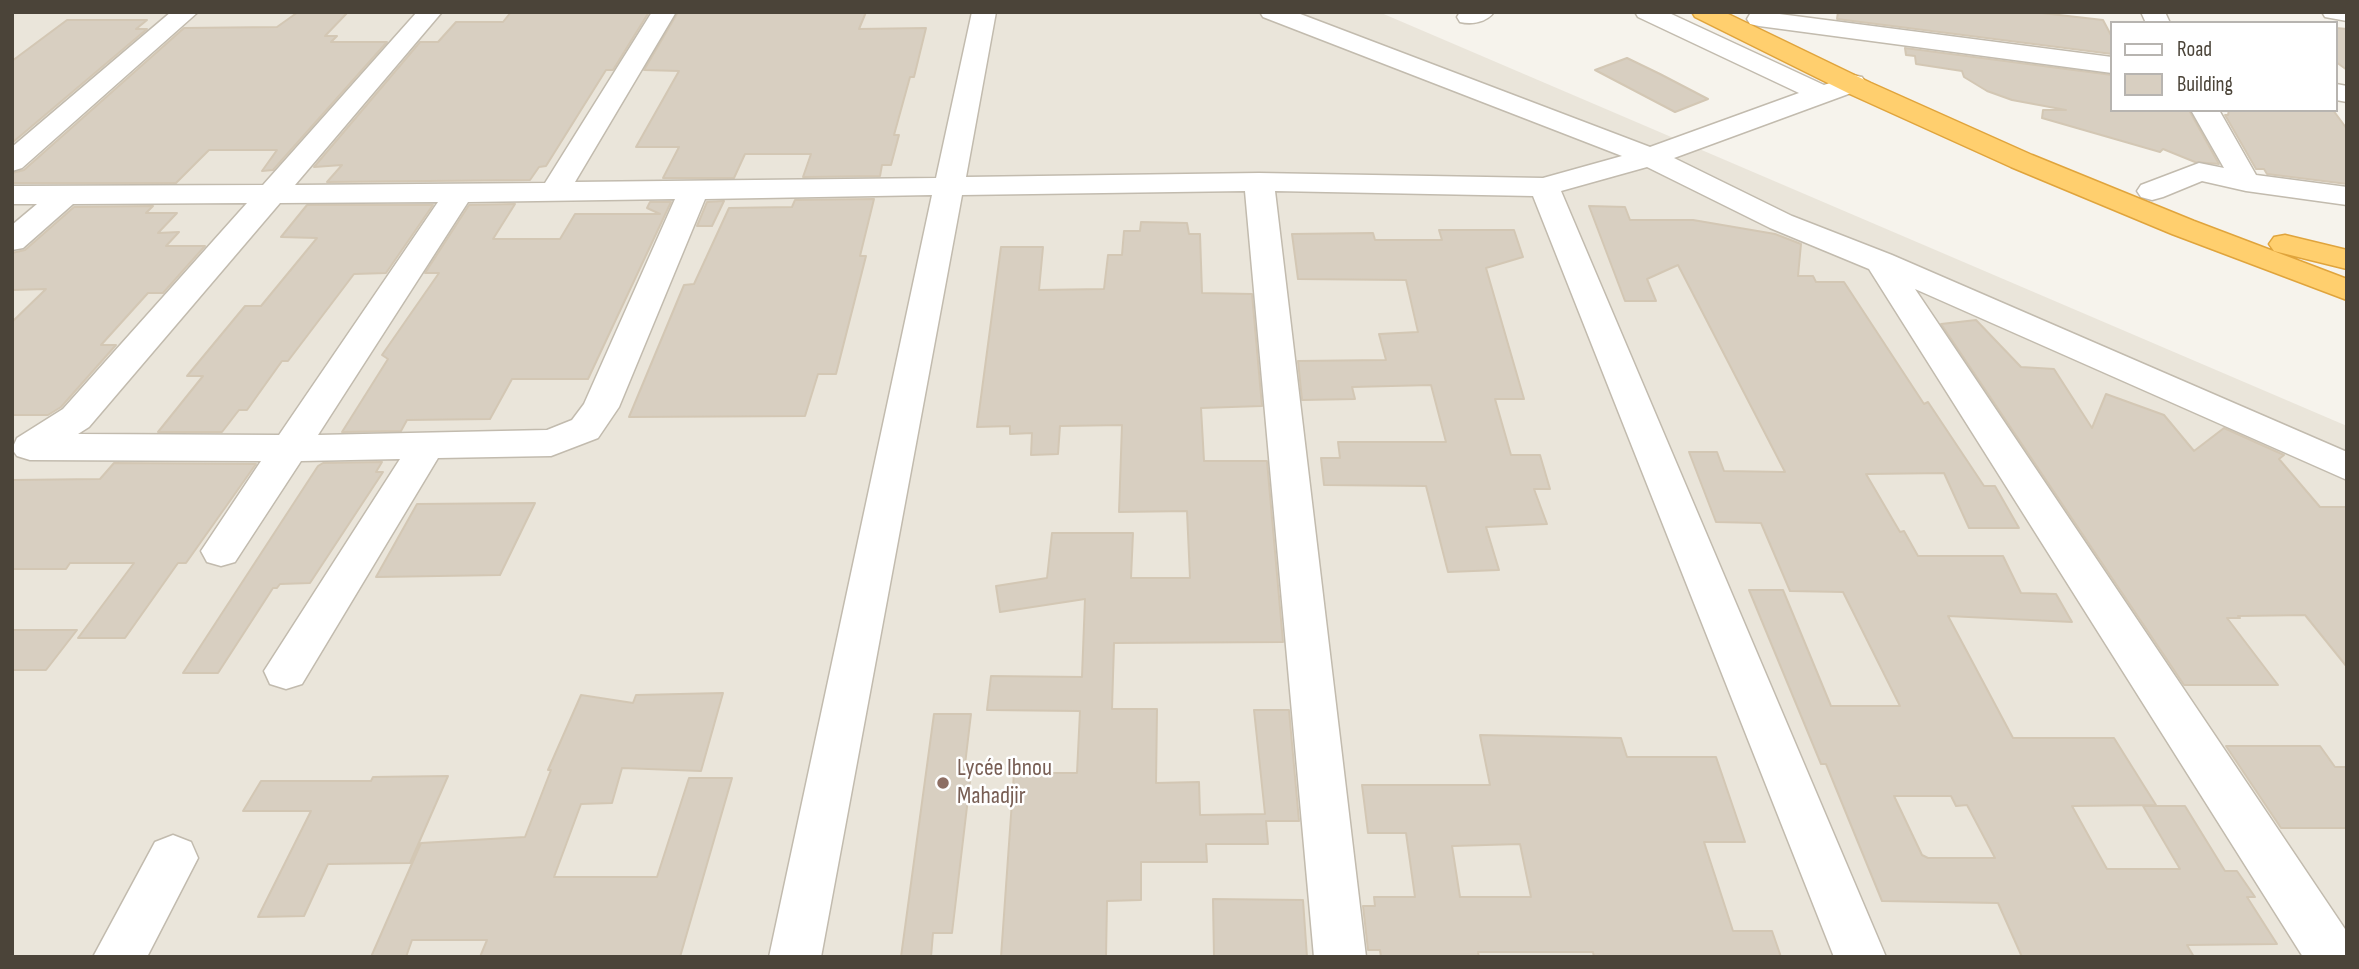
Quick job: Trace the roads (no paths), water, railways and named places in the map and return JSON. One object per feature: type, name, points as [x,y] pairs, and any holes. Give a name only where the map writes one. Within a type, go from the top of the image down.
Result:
[{"type":"highway","points":[[1704,12],[1837,89],[2218,243],[2347,299]]},
{"type":"highway","points":[[1751,16],[1965,114],[2347,268]]},
{"type":"highway","points":[[2273,240],[2347,260]]},
{"type":"highway","points":[[2218,243],[2347,290]]},
{"type":"street","points":[[12,162],[186,12]]},
{"type":"street","points":[[23,450],[75,418],[275,193],[430,12]]},
{"type":"street","points":[[555,191],[664,12]]},
{"type":"street","points":[[795,957],[984,12]]},
{"type":"street","points":[[1272,12],[1650,157],[1781,222],[1881,262],[2347,467]]},
{"type":"street","points":[[1647,12],[1837,89]]},
{"type":"street","points":[[2334,12],[2347,14]]},
{"type":"street","points":[[1751,16],[2110,65]]},
{"type":"street","points":[[12,195],[459,193],[1259,182],[1544,187],[1650,157],[1837,89]]},
{"type":"street","points":[[2206,112],[2246,182]]},
{"type":"street","points":[[2152,191],[2199,172],[2246,182],[2347,196]]},
{"type":"street","points":[[1259,182],[1340,957]]},
{"type":"street","points":[[1544,187],[1860,957]]},
{"type":"street","points":[[23,450],[551,443],[585,429],[601,407],[694,189]]},
{"type":"street","points":[[221,551],[459,193]]},
{"type":"street","points":[[12,242],[65,195]]},
{"type":"street","points":[[1881,262],[2333,957]]},
{"type":"street","points":[[286,670],[427,446]]},
{"type":"street","points":[[119,957],[173,858]]},
{"type":"place","name":"Lycée Ibnou Mahadjir","points":[[943,783]]}]
